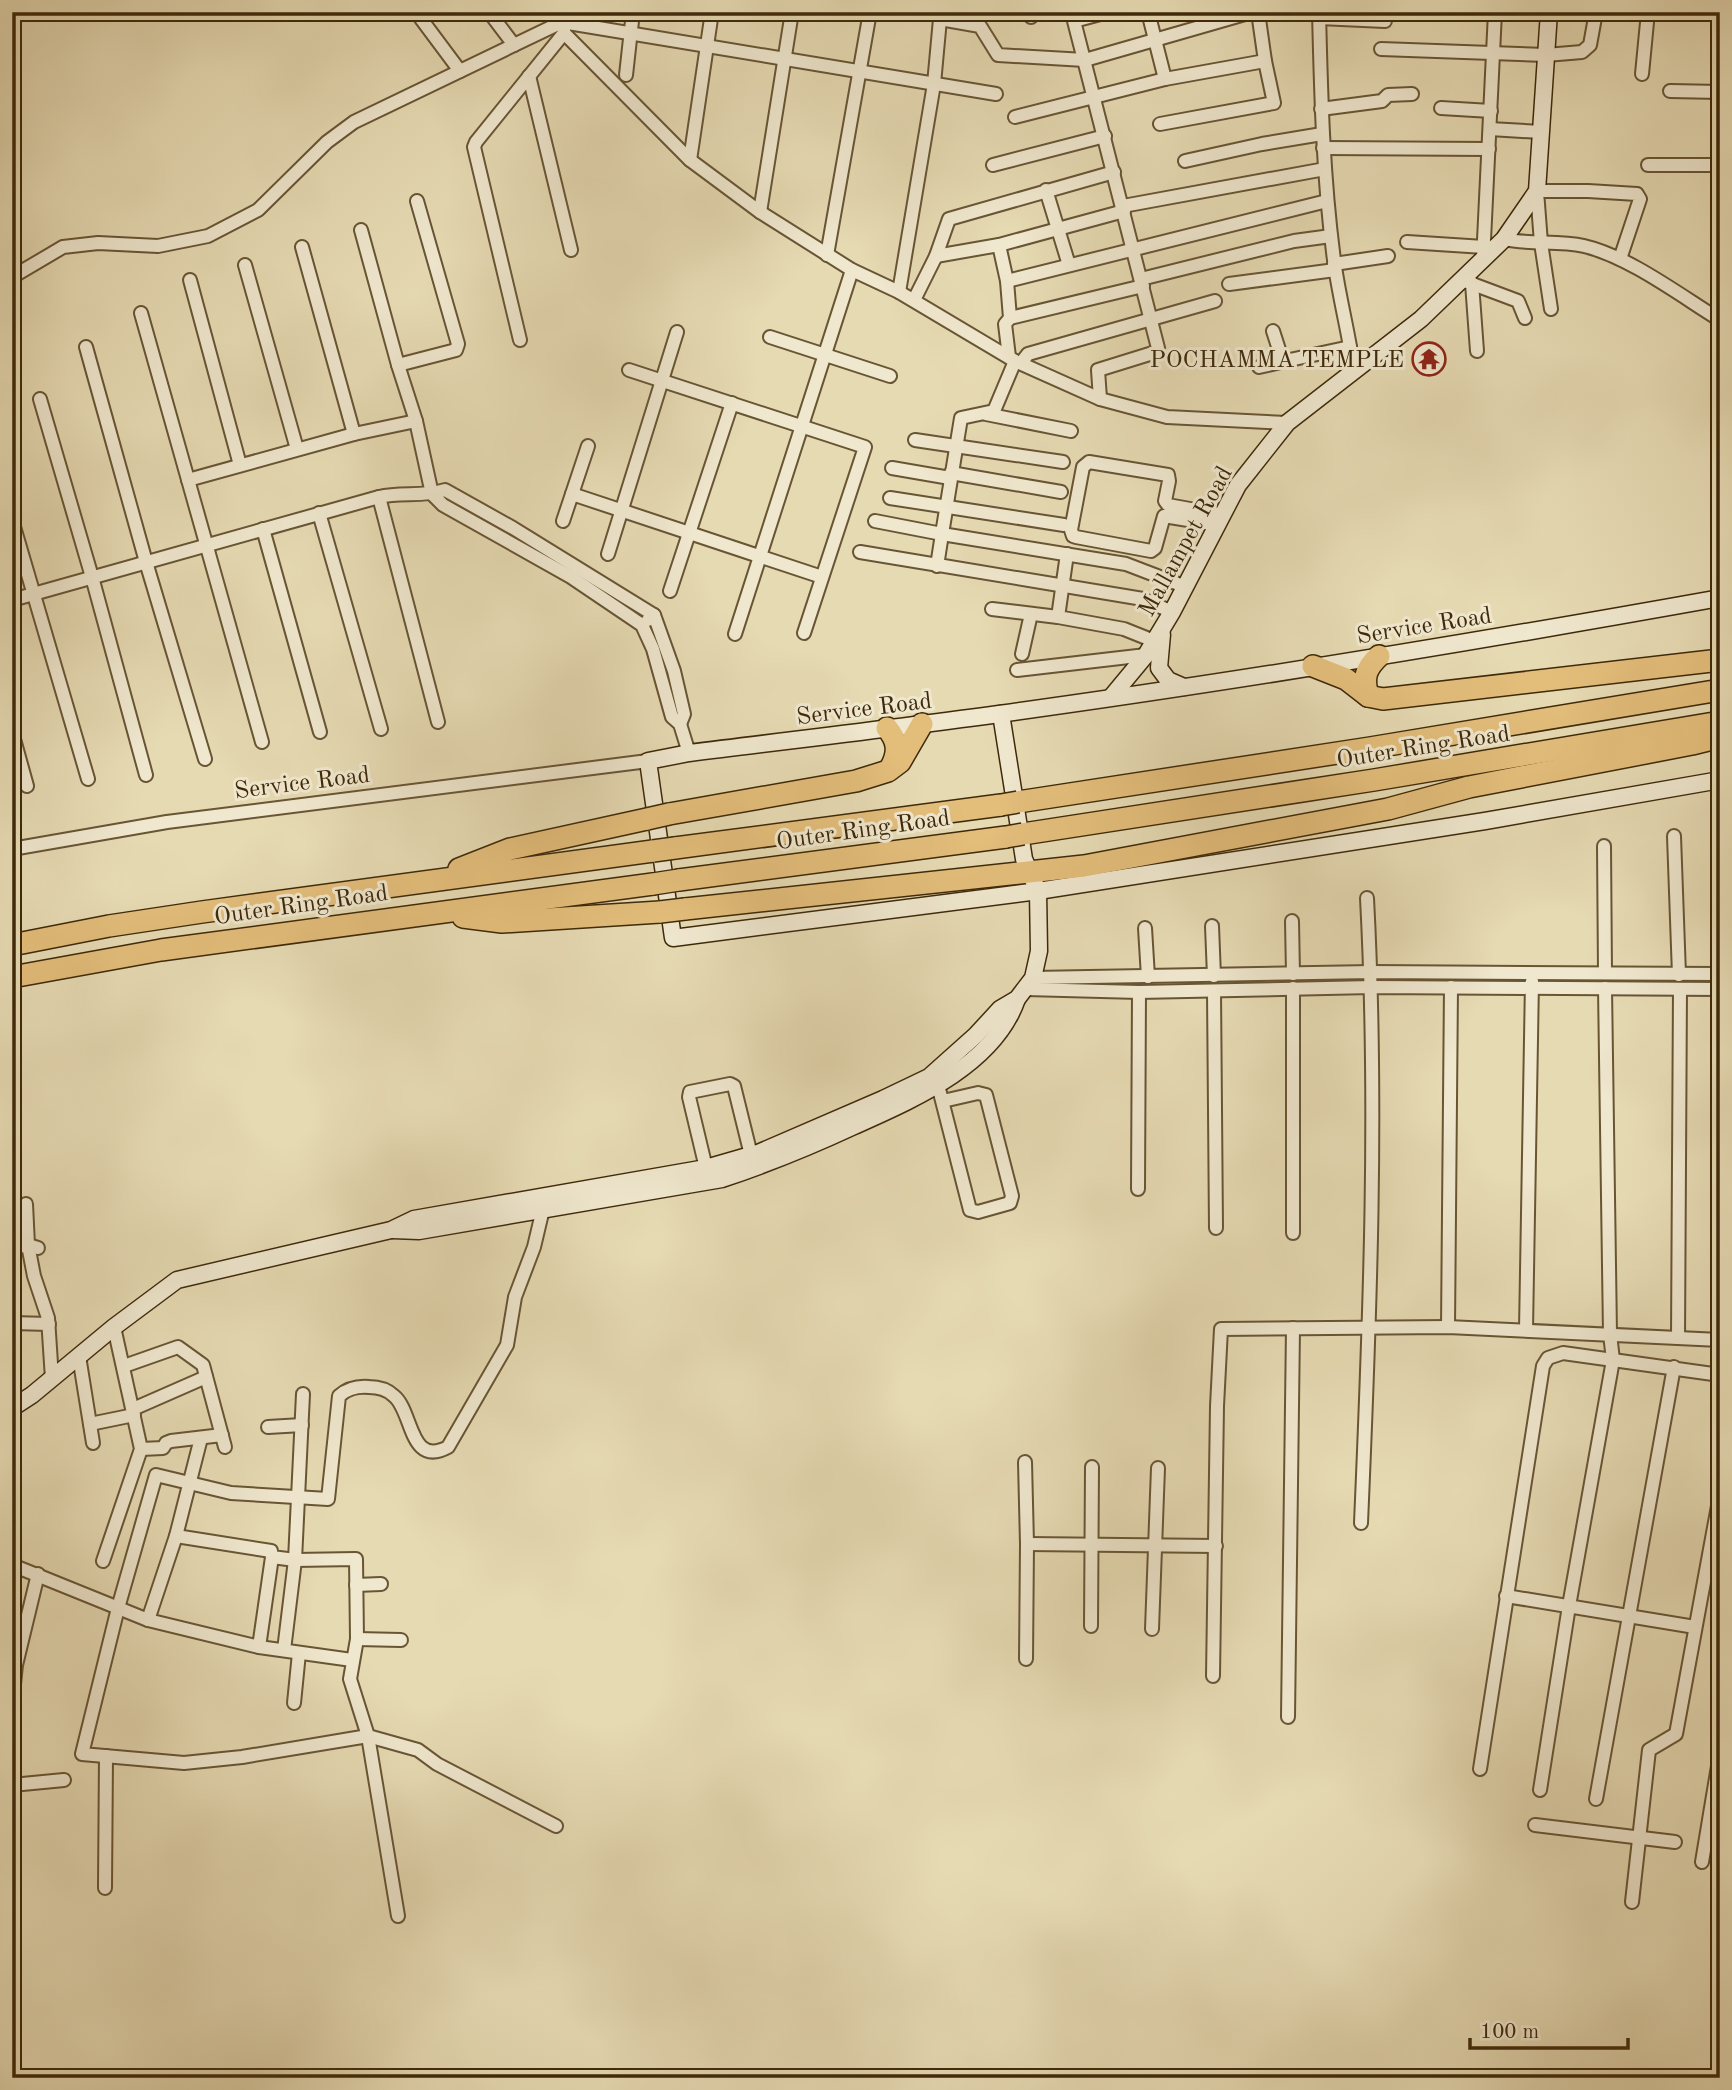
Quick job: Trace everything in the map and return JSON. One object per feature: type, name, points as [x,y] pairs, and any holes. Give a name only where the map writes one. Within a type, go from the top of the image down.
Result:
[{"type":"highway","points":[[1368,696],[1365,675],[1369,665],[1379,656]]},
{"type":"highway","points":[[1313,666],[1346,679],[1368,696],[1383,699],[1720,660]]},
{"type":"highway","name":"Outer Ring Road","points":[[12,944],[133,922],[1010,804],[1720,690]]},
{"type":"highway","name":"Outer Ring Road","points":[[12,977],[161,950],[1014,835],[1374,780],[1720,722]]},
{"type":"highway","points":[[425,882],[510,849],[669,814],[856,781],[888,771],[900,762],[922,724]]},
{"type":"highway","points":[[887,728],[897,748],[896,757],[888,771]]},
{"type":"highway","points":[[431,913],[502,922],[1034,882],[1084,866],[1388,809],[1469,787],[1720,737]]},
{"type":"main road","points":[[1537,191],[1549,12]]},
{"type":"main road","name":"Mallampet Road","points":[[1112,696],[1150,648],[1168,619],[1238,485],[1287,423],[1467,282],[1483,254],[1504,239],[1537,191]]},
{"type":"main road","name":"Service Road","points":[[648,761],[689,753],[1002,714],[1184,687],[1720,598]]},
{"type":"main road","points":[[1168,619],[1159,649],[1159,668],[1168,680],[1184,687]]},
{"type":"main road","points":[[391,1230],[419,1231],[722,1179],[805,1149],[942,1089],[974,1059],[1010,1018],[1025,989],[1039,951],[1034,882],[1024,859],[1002,714]]},
{"type":"main road","points":[[648,761],[673,938],[1034,882],[1485,821],[1720,780]]},
{"type":"main road","points":[[12,1408],[177,1280],[391,1230],[414,1219],[706,1168],[751,1155],[873,1104],[929,1076],[1025,989]]},
{"type":"street","points":[[416,12],[460,71]]},
{"type":"street","points":[[489,12],[514,46]]},
{"type":"street","points":[[626,75],[634,12]]},
{"type":"street","points":[[690,160],[712,12]]},
{"type":"street","points":[[760,212],[792,12]]},
{"type":"street","points":[[827,255],[870,12]]},
{"type":"street","points":[[1100,399],[1098,370],[1157,350],[1152,319],[1074,21],[1108,12]]},
{"type":"street","points":[[1148,12],[1165,79]]},
{"type":"street","points":[[900,292],[934,84],[940,19],[980,26],[998,55],[1085,60],[1252,12]]},
{"type":"street","points":[[1160,124],[1273,103],[1258,12]]},
{"type":"street","points":[[1407,242],[1483,254],[1496,12]]},
{"type":"street","points":[[1381,49],[1494,51],[1546,55],[1582,52],[1590,45],[1596,12]]},
{"type":"street","points":[[1642,74],[1648,12]]},
{"type":"street","points":[[1354,371],[1335,267],[1327,201],[1322,134],[1319,15],[1385,21]]},
{"type":"street","points":[[12,277],[63,247],[98,243],[158,246],[208,236],[258,210],[327,142],[354,122],[563,23],[996,94]]},
{"type":"street","points":[[520,340],[474,147],[529,76],[563,23]]},
{"type":"street","points":[[563,23],[690,160],[760,212],[852,270],[900,292],[1015,360],[1100,399],[1167,418],[1287,423]]},
{"type":"street","points":[[1015,117],[1165,79],[1265,61]]},
{"type":"street","points":[[529,76],[571,250]]},
{"type":"street","points":[[1670,91],[1720,92]]},
{"type":"street","points":[[1321,109],[1382,101],[1388,95],[1412,94]]},
{"type":"street","points":[[1441,108],[1491,111]]},
{"type":"street","points":[[1490,129],[1541,132]]},
{"type":"street","points":[[1185,161],[1322,134]]},
{"type":"street","points":[[993,165],[1105,136]]},
{"type":"street","points":[[1323,148],[1489,149]]},
{"type":"street","points":[[1648,164],[1720,166]]},
{"type":"street","points":[[936,256],[999,245],[1123,209],[1325,169]]},
{"type":"street","points":[[914,300],[936,256],[949,219],[1114,172]]},
{"type":"street","points":[[1046,190],[1069,265]]},
{"type":"street","points":[[1551,309],[1541,243],[1537,191],[1637,194],[1640,199],[1620,259]]},
{"type":"street","points":[[398,365],[456,349],[458,344],[417,201]]},
{"type":"street","points":[[1007,281],[1327,201]]},
{"type":"street","points":[[361,230],[416,421],[432,494],[443,505],[571,577],[642,625],[653,649],[672,717],[680,724],[689,753]]},
{"type":"street","points":[[937,566],[961,418],[993,411],[1015,360],[1005,324],[1010,318],[1294,241],[1331,236]]},
{"type":"street","points":[[1504,239],[1583,246],[1620,259],[1720,320]]},
{"type":"street","points":[[999,245],[1007,281],[1010,318]]},
{"type":"street","points":[[302,247],[354,434]]},
{"type":"street","points":[[1229,284],[1388,256]]},
{"type":"street","points":[[246,265],[296,449]]},
{"type":"street","points":[[736,634],[852,270]]},
{"type":"street","points":[[190,280],[240,465]]},
{"type":"street","points":[[1477,351],[1467,282],[1518,302],[1525,318]]},
{"type":"street","points":[[1015,360],[1215,301]]},
{"type":"street","points":[[141,313],[262,742]]},
{"type":"street","points":[[1273,331],[1282,359],[1285,360]]},
{"type":"street","points":[[608,554],[677,332]]},
{"type":"street","points":[[771,337],[890,376]]},
{"type":"street","points":[[86,347],[205,759]]},
{"type":"street","points":[[1259,367],[1350,347]]},
{"type":"street","points":[[629,370],[865,447],[804,633]]},
{"type":"street","points":[[40,399],[146,775]]},
{"type":"street","points":[[670,591],[732,403]]},
{"type":"street","points":[[983,413],[1071,431]]},
{"type":"street","points":[[188,480],[296,449],[416,421]]},
{"type":"street","points":[[915,440],[1063,462]]},
{"type":"street","points":[[564,521],[588,446]]},
{"type":"street","points":[[1089,462],[1167,475],[1170,481],[1165,501],[1168,505],[1220,520],[1164,516],[1155,548],[1151,551],[1076,537],[1070,530],[1083,467],[1089,462]]},
{"type":"street","points":[[892,468],[1061,492]]},
{"type":"street","points":[[12,600],[379,497],[393,494],[432,494],[445,489],[654,615],[674,671],[684,714],[680,724]]},
{"type":"street","points":[[572,494],[822,577]]},
{"type":"street","points":[[379,497],[438,722]]},
{"type":"street","points":[[890,498],[1064,525]]},
{"type":"street","points":[[319,513],[381,729]]},
{"type":"street","points":[[12,520],[88,779]]},
{"type":"street","points":[[875,521],[1126,564],[1186,587]]},
{"type":"street","points":[[506,541],[513,528]]},
{"type":"street","points":[[263,529],[320,732]]},
{"type":"street","points":[[860,552],[1143,598],[1168,619]]},
{"type":"street","points":[[1058,617],[1067,554]]},
{"type":"street","points":[[992,609],[1124,629],[1150,648]]},
{"type":"street","points":[[1022,654],[1031,614]]},
{"type":"street","points":[[642,625],[654,615]]},
{"type":"street","points":[[1017,670],[1150,648]]},
{"type":"street","points":[[12,732],[27,786]]},
{"type":"street","name":"Service Road","points":[[12,849],[167,822],[648,761]]},
{"type":"street","points":[[1674,836],[1679,975]]},
{"type":"street","points":[[1604,846],[1605,973]]},
{"type":"street","points":[[1361,1523],[1370,1328],[1372,987],[1367,898]]},
{"type":"street","points":[[1292,921],[1293,974]]},
{"type":"street","points":[[1212,926],[1214,976]]},
{"type":"street","points":[[1145,928],[1148,977]]},
{"type":"street","points":[[1526,1330],[1532,971]]},
{"type":"street","points":[[1025,989],[1148,977],[1371,972],[1720,974]]},
{"type":"street","points":[[1025,989],[1139,992],[1532,986],[1720,989]]},
{"type":"street","points":[[1448,1326],[1451,987]]},
{"type":"street","points":[[1293,988],[1293,1233]]},
{"type":"street","points":[[1540,1790],[1569,1606],[1613,1360],[1610,1334],[1605,988]]},
{"type":"street","points":[[1678,1338],[1680,989]]},
{"type":"street","points":[[1214,990],[1216,1228]]},
{"type":"street","points":[[1138,1189],[1139,992]]},
{"type":"street","points":[[706,1168],[690,1092],[730,1084],[734,1086],[751,1155]]},
{"type":"street","points":[[942,1089],[959,1097]]},
{"type":"street","points":[[942,1089],[959,1097],[982,1092],[988,1097],[1012,1196],[1007,1205],[978,1212],[970,1210],[942,1089]]},
{"type":"street","points":[[26,1204],[49,1324],[52,1379]]},
{"type":"street","points":[[543,1209],[534,1247],[515,1297],[507,1345],[448,1447],[438,1452],[429,1452],[411,1431],[396,1396],[380,1388],[358,1386],[345,1390],[338,1396],[328,1499],[231,1493],[156,1475],[118,1608],[82,1754],[184,1763],[242,1757],[368,1737],[418,1750],[437,1764],[556,1826]]},
{"type":"street","points":[[12,1248],[33,1247]]},
{"type":"street","points":[[12,1323],[49,1324]]},
{"type":"street","points":[[1213,1676],[1217,1406],[1221,1329],[1448,1326],[1720,1340]]},
{"type":"street","points":[[103,1561],[141,1449],[114,1327]]},
{"type":"street","points":[[1289,1717],[1293,1328]]},
{"type":"street","points":[[124,1366],[178,1347],[203,1365],[224,1441],[201,1438],[171,1441],[163,1448],[141,1449]]},
{"type":"street","points":[[1480,1769],[1543,1366],[1548,1358],[1563,1353],[1720,1375]]},
{"type":"street","points":[[79,1356],[93,1443]]},
{"type":"street","points":[[1596,1799],[1674,1367]]},
{"type":"street","points":[[90,1424],[133,1412],[206,1377]]},
{"type":"street","points":[[284,1650],[295,1560],[303,1394]]},
{"type":"street","points":[[268,1427],[302,1425]]},
{"type":"street","points":[[148,1620],[176,1536],[201,1438]]},
{"type":"street","points":[[1025,1462],[1026,1659]]},
{"type":"street","points":[[1091,1626],[1092,1467]]},
{"type":"street","points":[[1152,1629],[1158,1468]]},
{"type":"street","points":[[1632,1902],[1649,1750],[1676,1734],[1720,1495]]},
{"type":"street","points":[[176,1536],[271,1551],[259,1647]]},
{"type":"street","points":[[1027,1544],[1216,1546]]},
{"type":"street","points":[[272,1557],[295,1560],[356,1559],[357,1639],[350,1679],[368,1737],[398,1916]]},
{"type":"street","points":[[12,1565],[148,1620],[259,1647],[352,1660]]},
{"type":"street","points":[[12,1704],[14,1665],[38,1574]]},
{"type":"street","points":[[356,1585],[381,1584]]},
{"type":"street","points":[[1506,1595],[1695,1627]]},
{"type":"street","points":[[357,1639],[401,1640]]},
{"type":"street","points":[[294,1703],[299,1653]]},
{"type":"street","points":[[1702,1862],[1720,1754]]},
{"type":"street","points":[[106,1756],[106,1888]]},
{"type":"street","points":[[12,1785],[64,1780]]},
{"type":"street","points":[[1535,1825],[1675,1842]]},
{"type":"place","name":"POCHAMMA TEMPLE","points":[[1429,359]]}]
